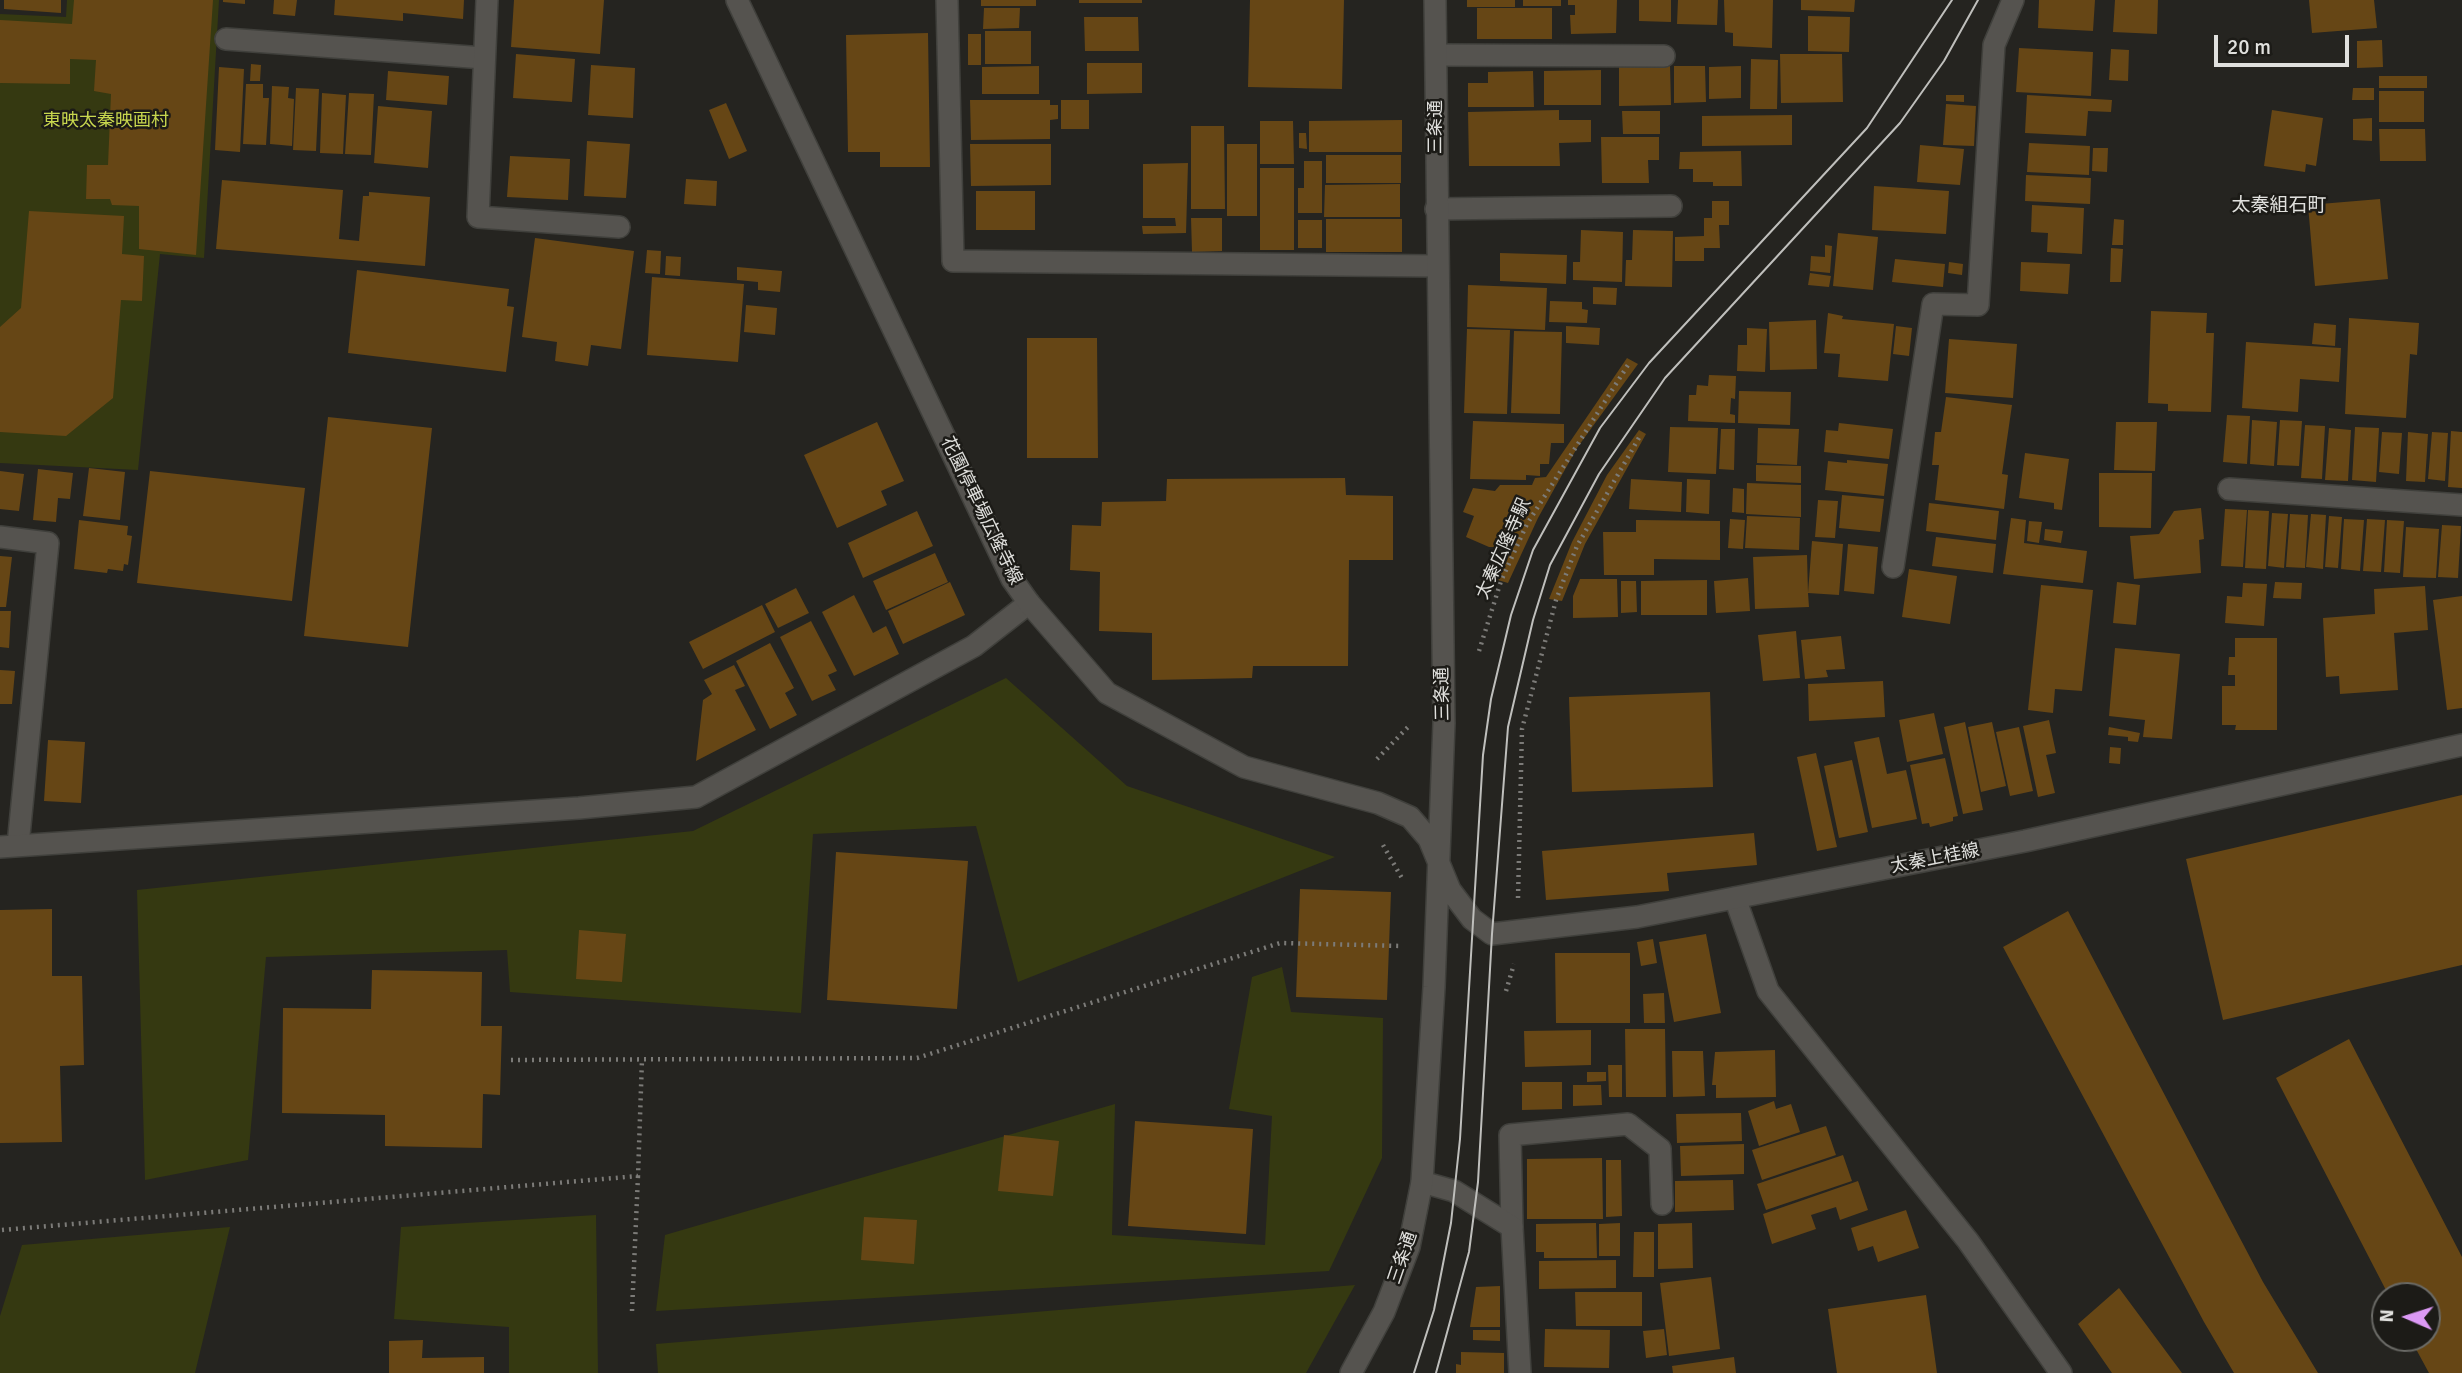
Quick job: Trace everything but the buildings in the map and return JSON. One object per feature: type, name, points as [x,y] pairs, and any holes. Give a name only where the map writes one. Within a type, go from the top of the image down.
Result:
[{"type":"main road","points":[[487,0],[478,217],[619,227]]},
{"type":"main road","name":"花園停車場広隆寺線","points":[[737,0],[1012,579],[1028,603],[1107,693],[1244,767],[1378,803],[1410,817],[1429,839],[1440,863]]},
{"type":"main road","points":[[947,0],[953,261],[1437,266]]},
{"type":"main road","name":"三条通","points":[[1351,1373],[1384,1311],[1409,1247],[1422,1182],[1440,863],[1444,723],[1435,0]]},
{"type":"main road","points":[[1893,567],[1933,303],[1978,305],[1994,45],[2013,0]]},
{"type":"main road","points":[[226,39],[484,58]]},
{"type":"main road","points":[[1436,55],[1664,56]]},
{"type":"main road","points":[[1436,209],[1671,206]]},
{"type":"main road","points":[[2229,489],[2462,505]]},
{"type":"main road","points":[[0,537],[48,543],[9,846],[579,808],[696,797],[974,646],[1028,603]]},
{"type":"main road","name":"太秦上桂線","points":[[1440,863],[1450,890],[1472,919],[1492,934],[1637,917],[1735,898],[2025,841],[2462,745]]},
{"type":"main road","points":[[1735,898],[1768,991],[1968,1241],[2061,1373]]},
{"type":"main road","points":[[1520,1373],[1510,1135],[1628,1124],[1660,1149],[1662,1204]]},
{"type":"main road","points":[[1422,1182],[1454,1191],[1512,1227]]},
{"type":"path","name":"太秦広隆寺駅","points":[[1478,657],[1501,582],[1527,524],[1629,365]]},
{"type":"path","points":[[1518,902],[1522,729],[1556,600],[1577,546],[1640,436]]},
{"type":"path","points":[[1377,759],[1415,721]]},
{"type":"path","points":[[511,1060],[917,1058],[1280,943],[1410,946]]},
{"type":"path","points":[[1506,991],[1516,957]]},
{"type":"path","points":[[632,1311],[642,1059]]},
{"type":"path","points":[[2,1230],[638,1176]]},
{"type":"green space","name":"東映太秦映画村","points":[[67,0],[219,0],[204,258],[160,254],[138,470],[0,463],[0,14],[66,17]]},
{"type":"green space","points":[[1006,678],[1127,786],[1335,857],[1018,982],[976,826],[813,834],[801,1013],[510,992],[507,950],[266,957],[248,1160],[145,1180],[137,890],[693,831]]},
{"type":"green space","points":[[1282,967],[1291,1012],[1383,1018],[1382,1158],[1329,1271],[656,1311],[665,1235],[1115,1104],[1112,1235],[1265,1245],[1272,1116],[1229,1109],[1252,977]]},
{"type":"green space","points":[[596,1215],[598,1373],[509,1373],[509,1327],[394,1319],[401,1227]]},
{"type":"green space","points":[[230,1227],[195,1373],[0,1373],[0,1316],[22,1245]]},
{"type":"green space","points":[[1355,1285],[1306,1373],[658,1373],[656,1344]]},
{"type":"tram line","points":[[1414,1373],[1434,1310],[1451,1223],[1460,1139],[1483,755],[1491,699],[1511,615],[1533,550],[1600,428],[1649,363],[1867,128],[1952,0]]},
{"type":"tram line","points":[[1436,1373],[1469,1252],[1478,1182],[1492,934],[1508,727],[1533,620],[1550,565],[1599,474],[1665,378],[1900,123],[1944,61],[1978,0]]},
{"type":"district","name":"太秦組石町","points":[[2279,206]]}]
